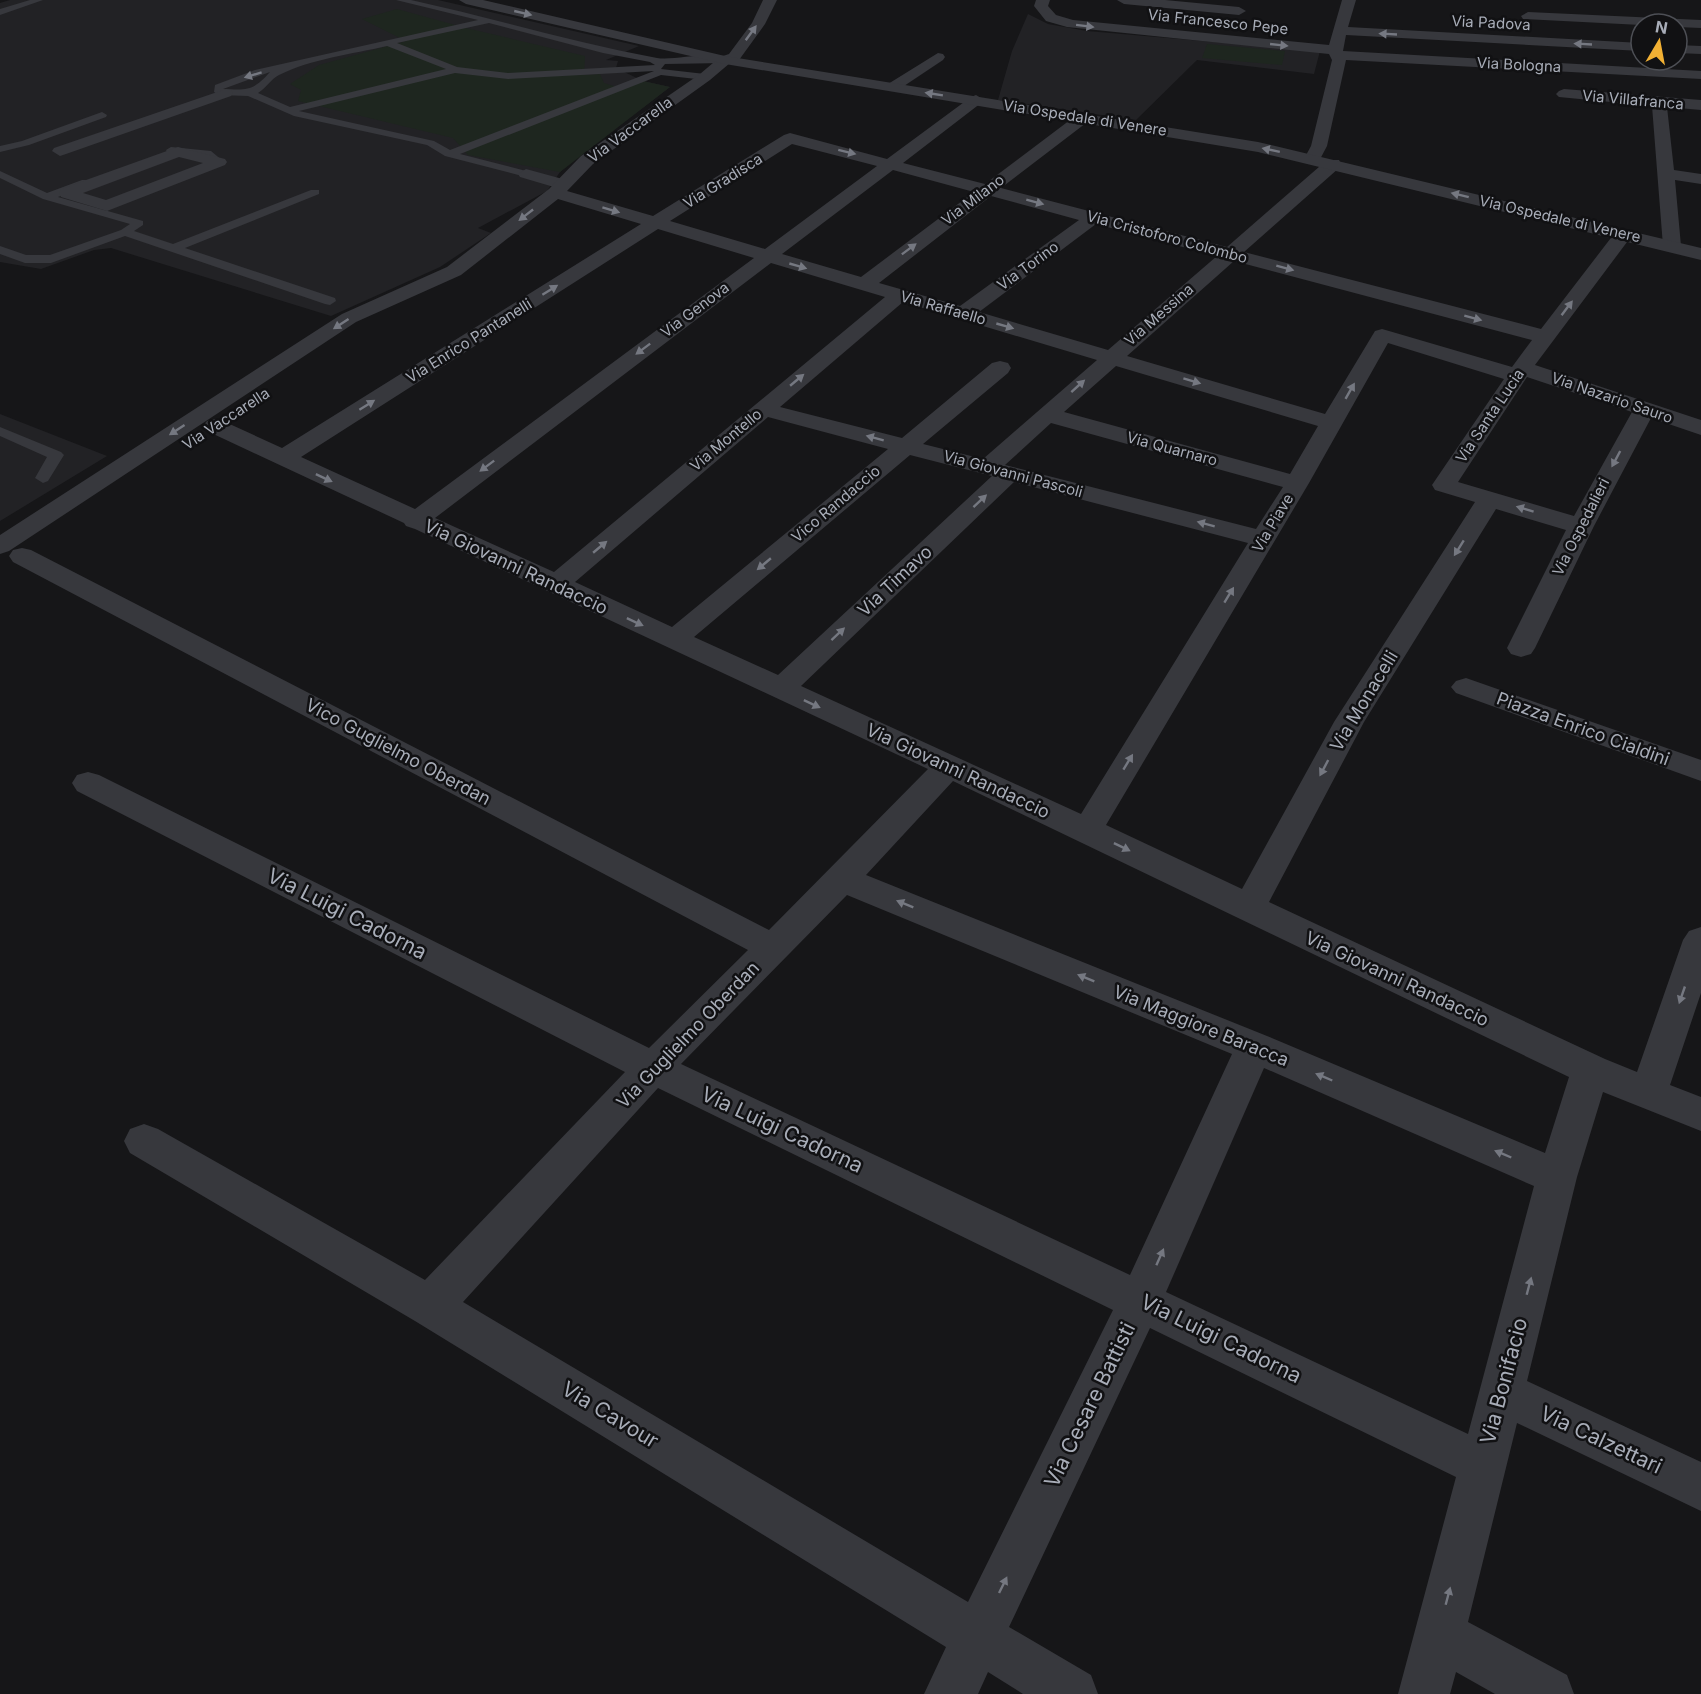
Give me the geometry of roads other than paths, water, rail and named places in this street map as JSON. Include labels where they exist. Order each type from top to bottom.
[{"type":"street","name":"Via Ospedale di Venere","points":[[466,0],[725,60],[1258,147],[1701,254]]},
{"type":"street","name":"Via Vaccarella","points":[[7,558],[454,271],[559,189],[587,160],[705,77],[725,60],[734,57],[758,24],[770,0]]},
{"type":"street","name":"Via Francesco Pepe","points":[[1043,0],[1041,6],[1043,14],[1070,24],[1336,52]]},
{"type":"street","points":[[1124,0],[1239,11]]},
{"type":"street","points":[[1312,159],[1319,146],[1339,60],[1336,52],[1340,32],[1349,0]]},
{"type":"street","points":[[1528,16],[1701,24]]},
{"type":"street","name":"Via Padova","points":[[1340,32],[1629,46]]},
{"type":"street","name":"Via Bologna","points":[[1336,52],[1701,75]]},
{"type":"street","points":[[893,87],[938,57]]},
{"type":"street","points":[[60,151],[225,93]]},
{"type":"street","name":"Via Villafranca","points":[[1564,94],[1701,105]]},
{"type":"street","name":"Via Genova","points":[[415,521],[976,100]]},
{"type":"street","points":[[1659,102],[1672,246]]},
{"type":"street","name":"Via Milano","points":[[863,285],[1084,117]]},
{"type":"street","points":[[1660,121],[1680,124]]},
{"type":"street","name":"Via Cristoforo Colombo","points":[[790,138],[1545,337]]},
{"type":"street","name":"Via Gradisca","points":[[656,224],[790,138]]},
{"type":"street","points":[[178,152],[219,162],[107,206],[67,193],[178,152]]},
{"type":"street","name":"Via Messina","points":[[998,470],[1047,415],[1333,164]]},
{"type":"street","points":[[526,174],[559,189]]},
{"type":"street","points":[[1666,174],[1701,179]]},
{"type":"street","name":"Via Raffaello","points":[[559,189],[656,224],[1332,423]]},
{"type":"street","name":"Via Torino","points":[[963,314],[1093,218]]},
{"type":"street","name":"Via Enrico Pantanelli","points":[[282,458],[656,224]]},
{"type":"street","name":"Via Santa Lucia","points":[[1581,526],[1444,485],[1545,337],[1624,234]]},
{"type":"street","name":"Via Vaccarella","points":[[7,558],[349,318],[454,271]]},
{"type":"street","name":"Via Montello","points":[[555,585],[898,296]]},
{"type":"street","name":"Via Piave","points":[[1087,830],[1297,483],[1382,335],[1520,372]]},
{"type":"street","name":"Vico Randaccio","points":[[673,640],[1000,368]]},
{"type":"street","name":"Via Nazario Sauro","points":[[1520,372],[1645,408],[1701,428]]},
{"type":"street","name":"Via Ospedalieri","points":[[1521,648],[1581,526],[1645,408]]},
{"type":"street","name":"Via Giovanni Pascoli","points":[[763,409],[1263,539]]},
{"type":"street","name":"Via Quarnaro","points":[[1047,415],[1297,483]]},
{"type":"street","name":"Via Giovanni Randaccio","points":[[215,426],[415,521],[1087,830],[1248,909],[1592,1070],[1701,1114]]},
{"type":"street","name":"Via Timavo","points":[[780,689],[998,470]]},
{"type":"street","name":"Via Monacelli","points":[[1248,909],[1349,722],[1490,499]]},
{"type":"street","name":"Vico Guglielmo Oberdan","points":[[7,558],[774,948]]},
{"type":"street","name":"Piazza Enrico Cialdini","points":[[1466,687],[1701,771]]},
{"type":"street","name":"Via Guglielmo Oberdan","points":[[430,1306],[653,1068],[842,879],[948,766]]},
{"type":"street","name":"Via Luigi Cadorna","points":[[88,783],[653,1068],[1482,1465]]},
{"type":"street","name":"Via Maggiore Baracca","points":[[842,879],[1254,1047],[1557,1177]]},
{"type":"street","points":[[1648,1094],[1701,940]]},
{"type":"street","name":"Via Cesare Battisti","points":[[950,1694],[1140,1301],[1254,1047]]},
{"type":"street","name":"Via Bonifacio","points":[[1424,1694],[1557,1177],[1592,1070]]},
{"type":"street","name":"Via Cavour","points":[[144,1141],[430,1306],[1072,1694]]},
{"type":"street","name":"Via Calzettari","points":[[1501,1392],[1701,1487]]},
{"type":"street","points":[[1438,1634],[1548,1694]]},
{"type":"lane","points":[[0,12],[39,0]]},
{"type":"lane","points":[[400,0],[489,20],[603,50],[608,54],[705,77]]},
{"type":"lane","points":[[489,20],[255,74],[218,87],[219,92],[250,93],[298,114],[430,143],[449,154],[526,174]]},
{"type":"lane","points":[[388,43],[455,70],[508,76]]},
{"type":"lane","points":[[449,154],[660,67],[693,59],[725,60]]},
{"type":"lane","points":[[250,93],[262,87],[274,74],[310,62]]},
{"type":"lane","points":[[426,77],[474,79],[660,67]]},
{"type":"lane","points":[[289,110],[455,70]]},
{"type":"lane","points":[[0,149],[25,143],[102,115]]},
{"type":"lane","points":[[47,196],[171,150],[207,153],[219,162]]},
{"type":"lane","points":[[101,212],[219,162]]},
{"type":"lane","points":[[0,174],[47,196],[139,223],[125,232],[51,260],[25,259],[0,250]]},
{"type":"lane","points":[[174,248],[315,192]]},
{"type":"lane","points":[[125,232],[330,301]]},
{"type":"lane","points":[[0,431],[56,455],[43,478]]}]
